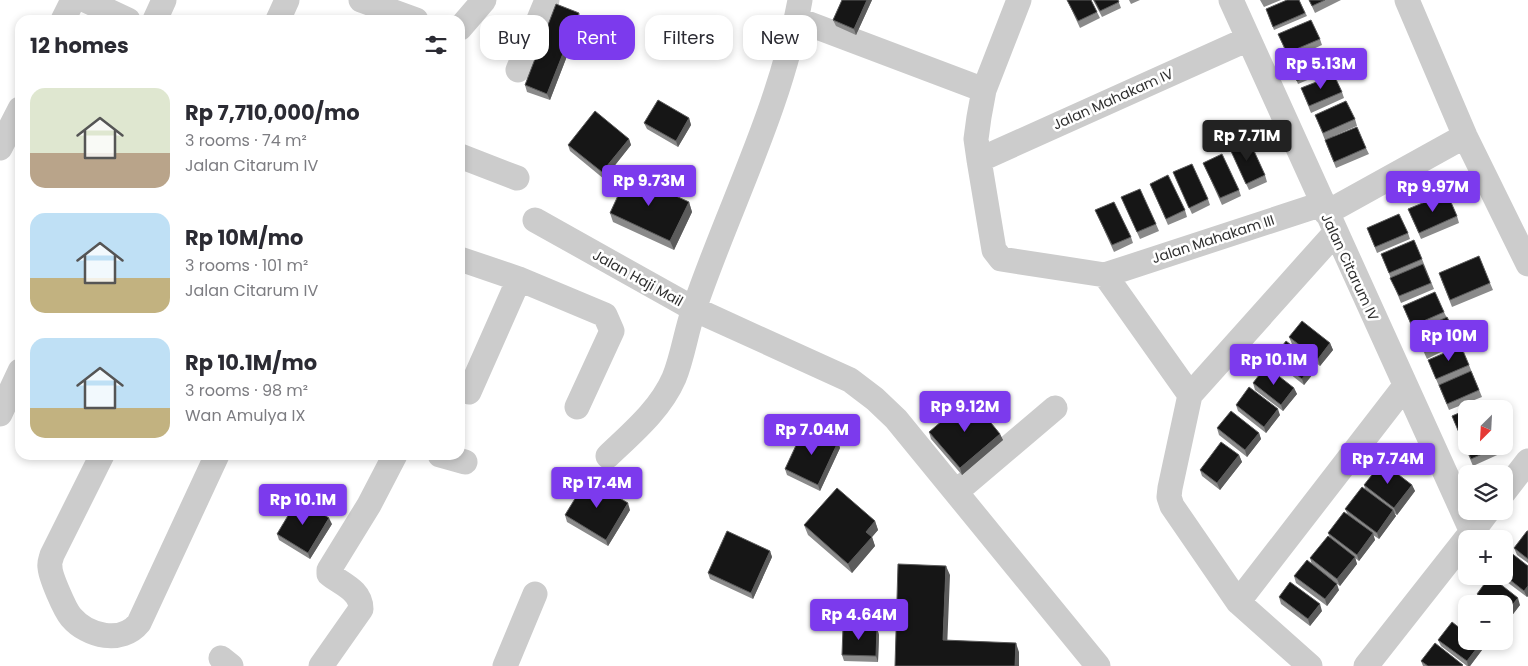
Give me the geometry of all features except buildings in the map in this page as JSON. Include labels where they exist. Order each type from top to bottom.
[{"type":"street","points":[[157,15],[164,0]]},
{"type":"street","points":[[280,15],[287,0]]},
{"type":"street","points":[[361,0],[402,15]]},
{"type":"street","points":[[465,22],[484,0]]},
{"type":"street","points":[[518,70],[547,0]]},
{"type":"street","points":[[1019,0],[984,90],[976,139],[994,250],[1001,259],[1105,275],[1190,395]]},
{"type":"street","name":"Jalan Citarum IV","points":[[1231,0],[1405,386],[1465,530]]},
{"type":"street","points":[[1407,0],[1460,138],[1528,264]]},
{"type":"street","points":[[78,15],[98,8]]},
{"type":"street","points":[[984,90],[951,79],[916,64],[798,9],[756,154],[694,309],[850,380],[875,399],[896,419],[1098,666]]},
{"type":"street","name":"Jalan Mahakam IV","points":[[979,160],[1248,39]]},
{"type":"street","points":[[0,148],[15,119]]},
{"type":"street","points":[[1310,666],[1238,602],[1172,506],[1169,497],[1190,395],[1328,217],[1460,138]]},
{"type":"street","points":[[465,158],[517,178]]},
{"type":"street","name":"Jalan Mahakam III","points":[[1105,275],[1328,217]]},
{"type":"street","name":"Jalan Haji Mail","points":[[534,220],[694,309],[673,379],[649,417],[608,456]]},
{"type":"street","points":[[465,261],[519,279],[605,315],[611,324],[612,331],[577,407]]},
{"type":"street","points":[[469,392],[519,279]]},
{"type":"street","points":[[0,414],[15,382]]},
{"type":"street","points":[[1238,602],[1405,386]]},
{"type":"street","points":[[956,492],[1055,408]]},
{"type":"street","points":[[100,460],[52,555],[49,566],[70,616],[78,624],[106,636],[121,636],[133,631],[139,623],[215,460]]},
{"type":"street","points":[[321,666],[361,609],[361,602],[357,594],[333,578],[329,574],[329,570],[370,504],[392,460]]},
{"type":"street","points":[[458,460],[465,462]]},
{"type":"street","points":[[1513,480],[1528,461]]},
{"type":"street","points":[[1473,530],[1481,520]]},
{"type":"street","points":[[1376,662],[1458,551]]},
{"type":"street","points":[[506,666],[536,594]]}]
